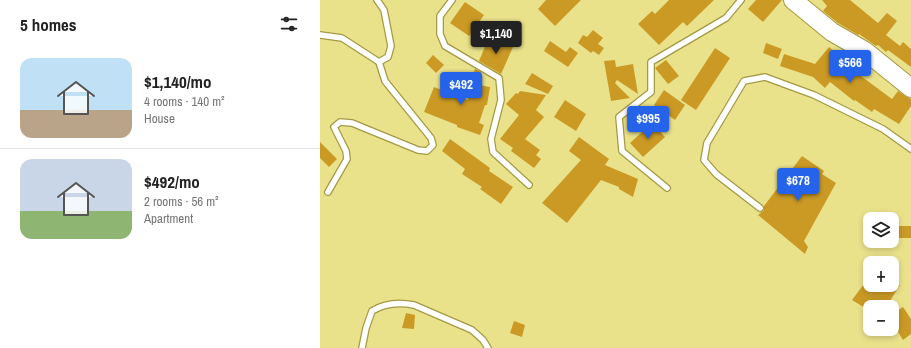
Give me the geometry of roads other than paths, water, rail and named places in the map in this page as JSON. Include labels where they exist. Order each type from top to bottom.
[{"type":"main road","points":[[792,0],[832,32],[865,51],[911,88]]},
{"type":"lane","points":[[377,0],[384,10],[391,46],[388,57],[380,62]]},
{"type":"lane","points":[[452,0],[440,16],[440,34],[445,46],[499,78],[501,100],[491,139],[493,152],[529,185]]},
{"type":"lane","points":[[667,188],[622,151],[619,116],[651,92],[651,62],[726,18],[741,0]]},
{"type":"lane","points":[[320,35],[342,38],[380,62],[385,81],[431,138],[433,145],[427,151],[418,150],[352,123],[340,122],[334,127],[346,151],[347,159],[328,192]]},
{"type":"lane","points":[[760,208],[716,174],[704,160],[707,143],[744,81],[765,77],[814,95],[883,129],[911,149]]},
{"type":"lane","points":[[362,348],[366,328],[372,311],[382,305],[404,303],[414,304],[472,330],[483,340],[488,348]]}]
